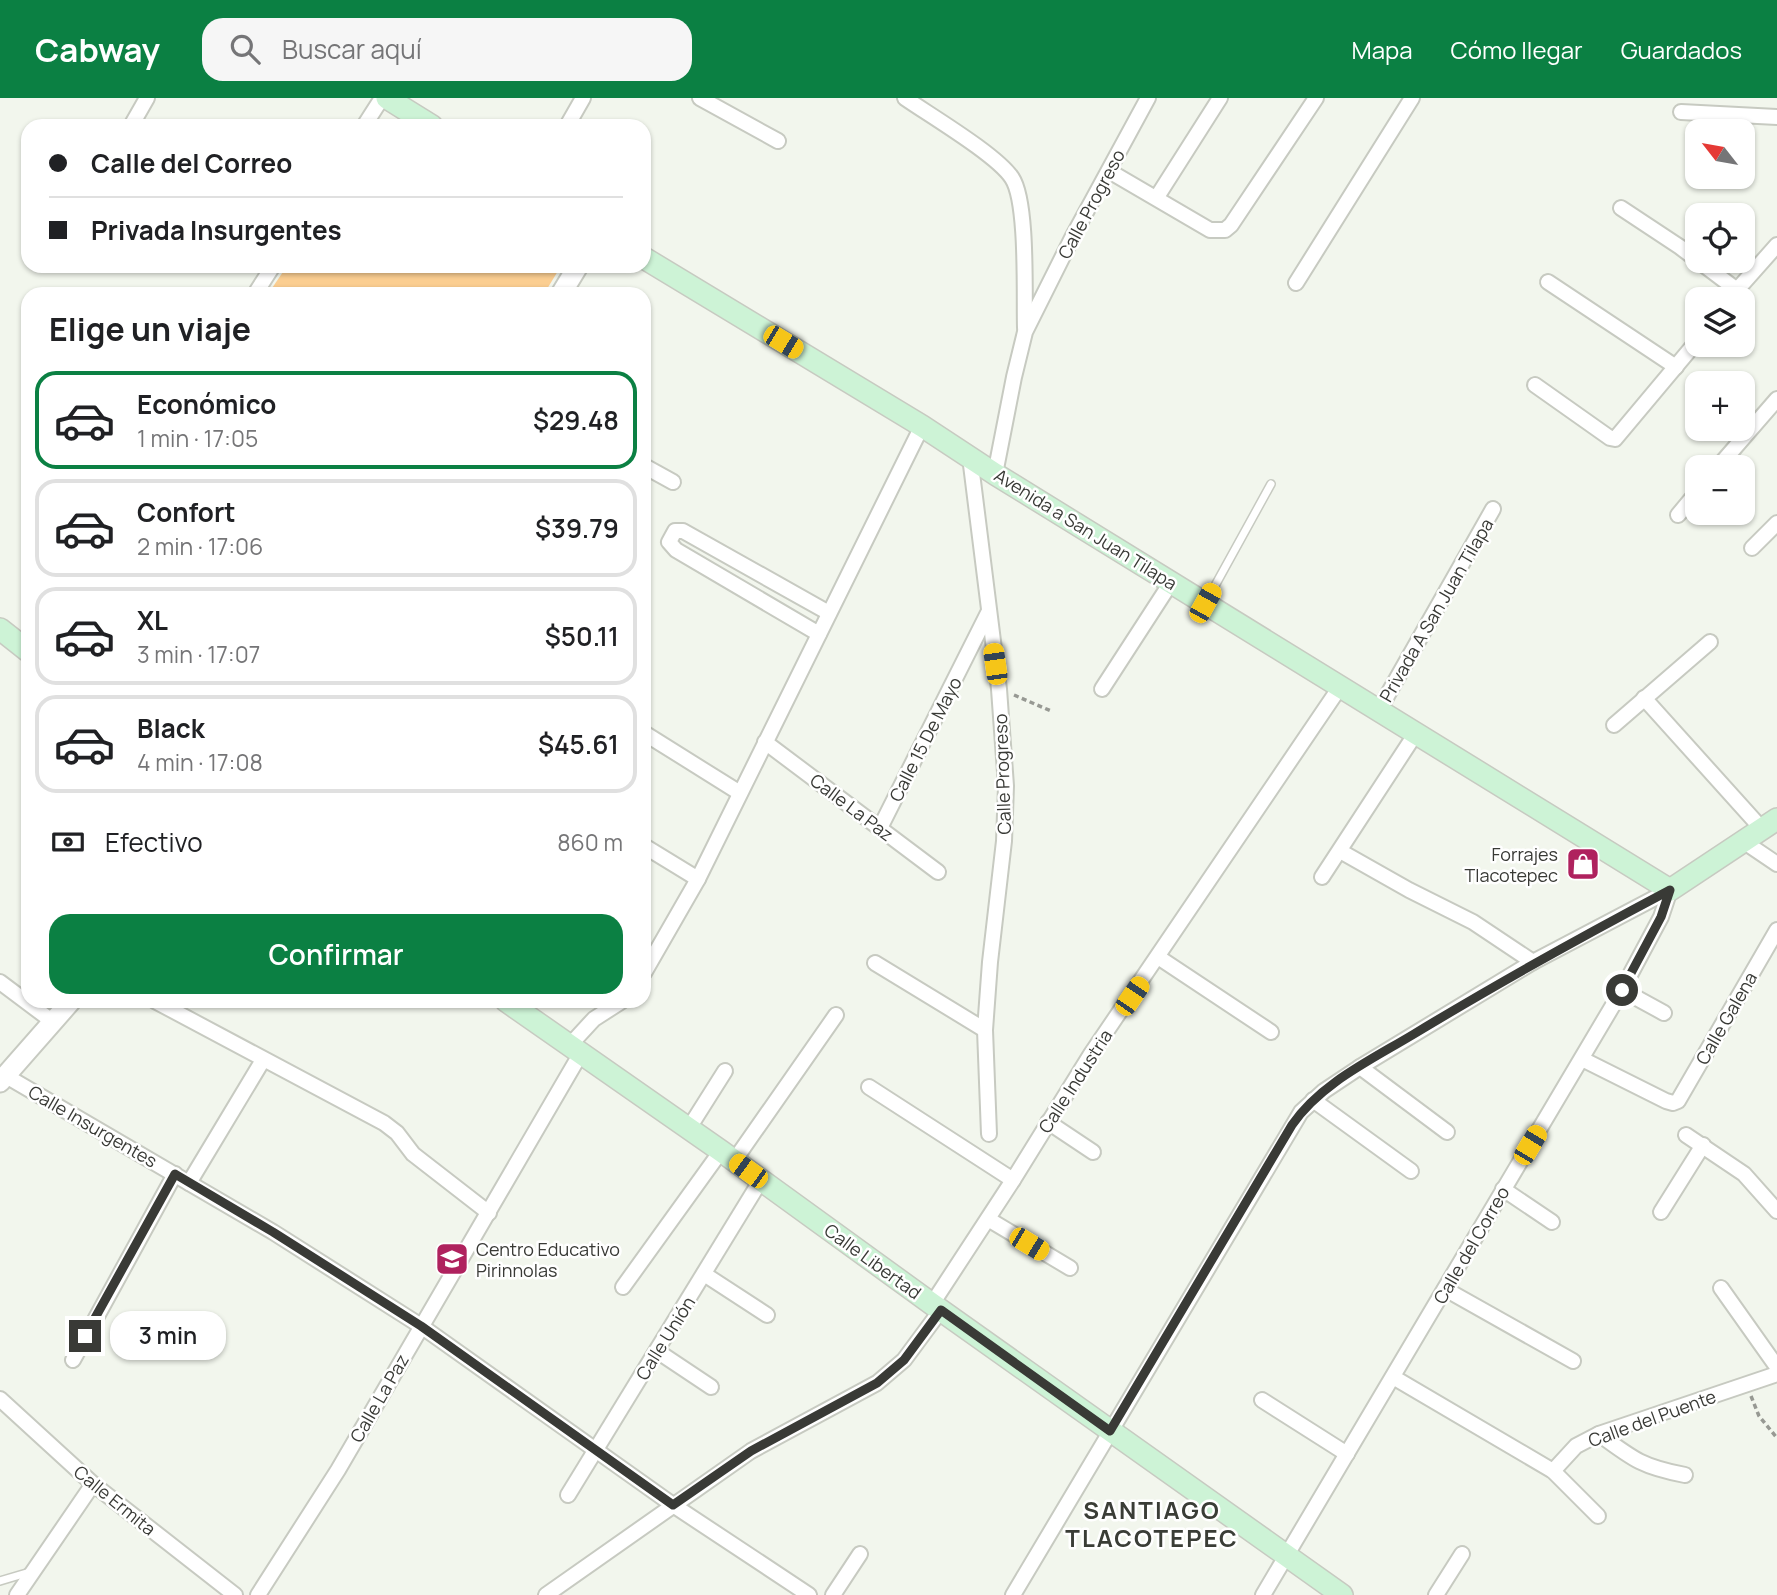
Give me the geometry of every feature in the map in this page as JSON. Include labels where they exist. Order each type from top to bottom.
[{"type":"main road","points":[[400,101],[423,119]]},
{"type":"main road","name":"Avenida a San Juan Tilapa","points":[[651,262],[922,426],[995,474],[1670,890]]},
{"type":"main road","points":[[0,629],[21,646]]},
{"type":"main road","points":[[1670,890],[1769,824]]},
{"type":"main road","name":"Calle Libertad","points":[[516,1008],[689,1128],[1342,1595]]},
{"type":"street","points":[[135,119],[147,98]]},
{"type":"street","points":[[368,119],[382,98]]},
{"type":"street","points":[[571,119],[583,98]]},
{"type":"street","points":[[700,98],[778,141]]},
{"type":"street","points":[[905,98],[997,162],[1014,181],[1022,219],[1025,332]]},
{"type":"street","name":"Calle Progreso","points":[[995,474],[1025,332],[1073,236],[1148,98]]},
{"type":"street","points":[[1157,197],[1220,98]]},
{"type":"street","points":[[1109,171],[1210,230],[1225,229],[1231,225],[1316,98]]},
{"type":"street","points":[[1296,283],[1412,98]]},
{"type":"street","points":[[1681,111],[1777,117]]},
{"type":"street","points":[[1621,208],[1680,247],[1724,287]]},
{"type":"street","points":[[1740,287],[1777,245]]},
{"type":"street","points":[[1548,282],[1676,367]]},
{"type":"street","points":[[1535,385],[1609,438],[1615,439],[1685,356]]},
{"type":"street","points":[[1728,455],[1777,399]]},
{"type":"street","points":[[651,961],[698,879],[922,426]]},
{"type":"street","name":"Calle Progreso","points":[[970,457],[999,689],[1007,814],[985,1030],[989,1134]]},
{"type":"street","points":[[651,470],[673,482]]},
{"type":"street","points":[[1678,515],[1685,507]]},
{"type":"street","name":"Privada A San Juan Tilapa","points":[[1378,710],[1493,509]]},
{"type":"street","points":[[1752,548],[1777,523]]},
{"type":"street","points":[[819,634],[676,550],[669,542],[671,536],[675,531],[683,531],[829,613]]},
{"type":"street","points":[[1102,690],[1172,581]]},
{"type":"street","points":[[790,616],[800,598]]},
{"type":"street","name":"Calle 15 De Mayo","points":[[880,828],[988,614]]},
{"type":"street","points":[[1614,725],[1710,642]]},
{"type":"street","name":"Calle Industria","points":[[545,1595],[751,1451],[877,1383],[904,1360],[1091,1054],[1340,687]]},
{"type":"street","points":[[1644,698],[1769,824]]},
{"type":"street","points":[[1322,877],[1416,733]]},
{"type":"street","points":[[651,737],[740,793]]},
{"type":"street","name":"Calle La Paz","points":[[765,742],[938,872]]},
{"type":"street","points":[[1743,841],[1777,864]]},
{"type":"street","points":[[651,850],[698,879]]},
{"type":"street","points":[[1340,851],[1473,922],[1534,962]]},
{"type":"street","points":[[1013,1595],[1292,1125],[1313,1100],[1360,1067],[1534,962],[1670,890]]},
{"type":"street","name":"Calle del Correo","points":[[1265,1594],[1622,990],[1661,917],[1670,890]]},
{"type":"street","name":"Calle Galena","points":[[1582,1059],[1673,1103],[1679,1099],[1777,930]]},
{"type":"street","points":[[1158,957],[1271,1032]]},
{"type":"street","points":[[875,964],[985,1030]]},
{"type":"street","points":[[0,982],[21,998]]},
{"type":"street","points":[[1622,990],[1664,1013]]},
{"type":"street","points":[[35,1008],[52,1021]]},
{"type":"street","points":[[3,1079],[64,1008]]},
{"type":"street","points":[[168,1008],[384,1123],[397,1133],[413,1154],[489,1213]]},
{"type":"street","points":[[576,1049],[594,1019],[611,1008]]},
{"type":"street","points":[[624,1287],[836,1015]]},
{"type":"street","name":"Calle La Paz","points":[[258,1595],[338,1469],[489,1213],[576,1049]]},
{"type":"street","points":[[189,1182],[262,1060]]},
{"type":"street","points":[[1360,1067],[1447,1132]]},
{"type":"street","points":[[689,1128],[725,1072]]},
{"type":"street","name":"Calle Insurgentes","points":[[3,1079],[189,1182],[421,1326],[791,1590],[809,1595]]},
{"type":"street","points":[[869,1087],[1013,1180]]},
{"type":"street","points":[[1313,1100],[1411,1171]]},
{"type":"street","points":[[1048,1122],[1093,1152]]},
{"type":"street","points":[[1686,1135],[1744,1174],[1777,1211]]},
{"type":"street","points":[[1661,1212],[1703,1145]]},
{"type":"street","points":[[73,1360],[175,1174]]},
{"type":"street","name":"Calle Unión","points":[[568,1495],[761,1180]]},
{"type":"street","points":[[1503,1189],[1552,1222]]},
{"type":"street","points":[[988,1219],[1070,1268]]},
{"type":"street","points":[[704,1274],[767,1315]]},
{"type":"street","points":[[1721,1288],[1777,1367]]},
{"type":"street","points":[[1445,1289],[1573,1361]]},
{"type":"street","points":[[657,1351],[711,1387]]},
{"type":"street","name":"Calle del Puente","points":[[1553,1471],[1576,1446],[1600,1434],[1777,1374]]},
{"type":"street","points":[[1393,1377],[1553,1471],[1598,1516]]},
{"type":"street","points":[[1262,1400],[1348,1454]]},
{"type":"street","name":"Calle Ermita","points":[[3,1407],[93,1484],[235,1595]]},
{"type":"street","points":[[1600,1434],[1638,1463],[1685,1475]]},
{"type":"street","points":[[17,1595],[93,1484]]},
{"type":"street","points":[[833,1595],[860,1554]]},
{"type":"street","points":[[1436,1595],[1462,1554]]},
{"type":"lane","points":[[1205,603],[1271,484]]},
{"type":"lane","points":[[0,1581],[33,1571]]},
{"type":"path","points":[[999,689],[1051,711]]},
{"type":"path","points":[[1747,1384],[1759,1416],[1777,1438]]},
{"type":"shaded area","points":[[282,273],[557,273],[548,287],[273,287]]},
{"type":"place","name":"Forrajes Tlacotepec","points":[[1583,864]]},
{"type":"place","name":"Centro Educativo Pirinnolas","points":[[452,1259]]},
{"type":"district","name":"SANTIAGO TLACOTEPEC","points":[[1152,1523]]},
{"type":"route","points":[[85,1336],[175,1174],[273,1232],[421,1326],[673,1505],[751,1451],[877,1383],[904,1360],[941,1310],[1110,1431],[1292,1125],[1313,1100],[1360,1067],[1534,962],[1670,890],[1667,905],[1622,990]]}]
